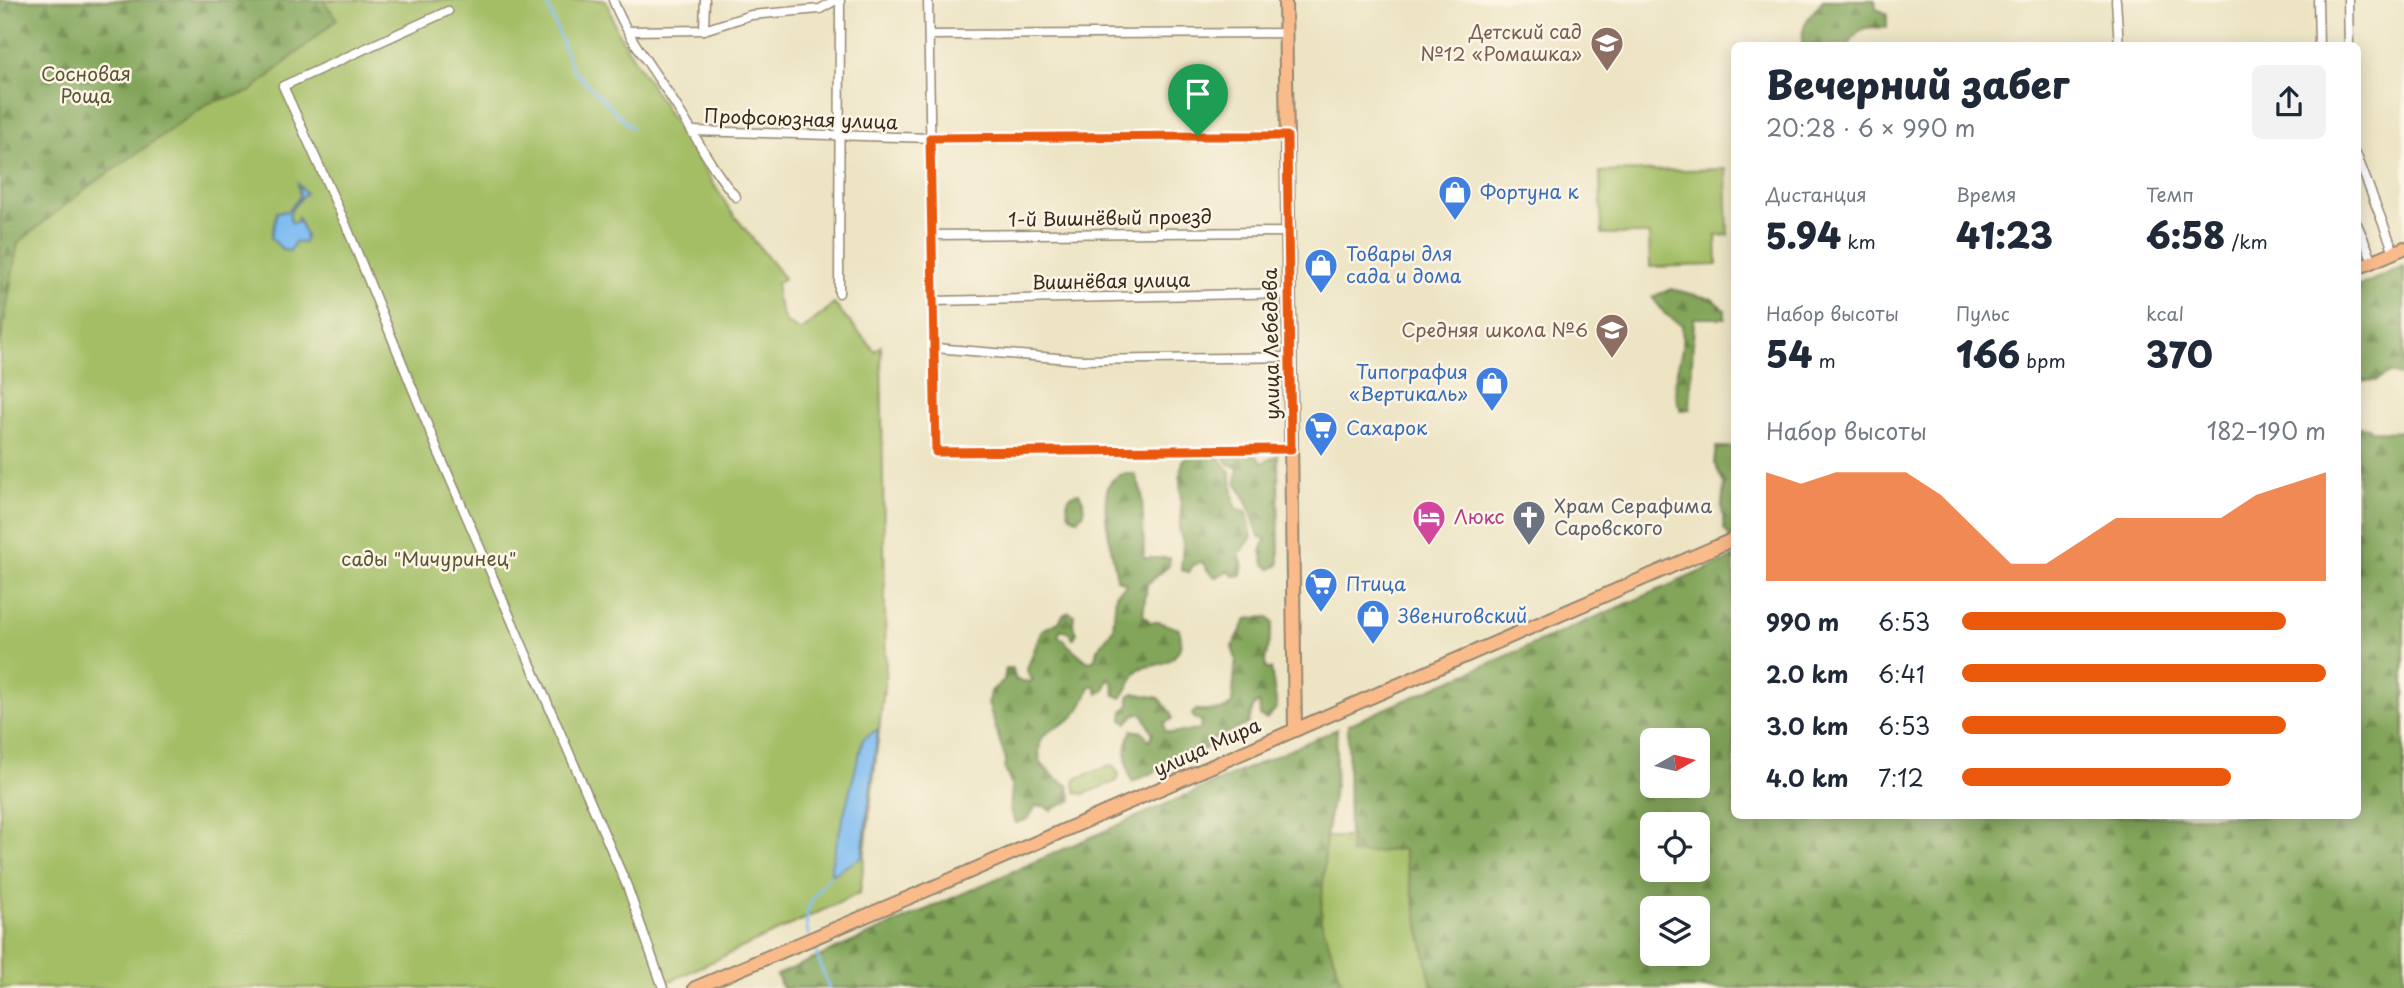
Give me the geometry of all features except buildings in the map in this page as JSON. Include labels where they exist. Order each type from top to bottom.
[{"type":"main road","name":"улица Лебедева","points":[[1285,0],[1295,730]]},
{"type":"main road","points":[[2361,266],[2399,250]]},
{"type":"main road","name":"улица Мира","points":[[695,988],[1731,540]]},
{"type":"street","points":[[613,0],[629,31],[693,131],[708,162],[736,197]]},
{"type":"street","points":[[704,30],[705,0]]},
{"type":"street","points":[[629,31],[704,30],[751,15],[820,9],[838,0],[839,293]]},
{"type":"street","points":[[928,0],[936,452],[1291,449]]},
{"type":"street","points":[[2116,0],[2119,42]]},
{"type":"street","points":[[2318,0],[2319,42]]},
{"type":"street","points":[[2348,0],[2348,42]]},
{"type":"street","points":[[448,11],[283,86],[346,225],[439,451],[627,886],[663,988]]},
{"type":"street","points":[[929,35],[1286,33]]},
{"type":"street","name":"Профсоюзная улица","points":[[693,131],[930,138],[1287,136]]},
{"type":"street","points":[[2361,165],[2399,250]]},
{"type":"street","name":"1-й Вишнёвый проезд","points":[[931,235],[1288,232]]},
{"type":"street","points":[[2361,233],[2373,261]]},
{"type":"street","name":"Вишнёвая улица","points":[[933,300],[1289,293]]},
{"type":"street","points":[[935,348],[1082,360],[1290,357]]},
{"type":"green space","name":"Сосновая Роща","points":[[0,0],[323,0],[338,19],[250,92],[209,103],[84,190],[19,243],[0,346]]},
{"type":"green space","name":"сады \"Мичуринец\"","points":[[323,0],[606,0],[618,33],[730,210],[784,278],[777,284],[777,298],[785,322],[801,331],[834,304],[875,351],[881,346],[886,671],[860,893],[655,988],[0,988],[0,346],[18,243],[84,190],[209,103],[250,92],[337,19]]},
{"type":"green space","points":[[1823,0],[1875,0],[1876,8],[1887,14],[1887,28],[1865,28],[1851,42],[1802,42],[1803,31],[1813,11]]},
{"type":"green space","points":[[1726,169],[1728,235],[1716,236],[1717,265],[1650,267],[1649,234],[1602,234],[1600,172]]},
{"type":"green space","points":[[2404,266],[2404,376],[2389,373],[2377,381],[2361,380],[2361,285]]},
{"type":"green space","points":[[1671,289],[1712,299],[1725,310],[1725,318],[1694,318],[1690,409],[1681,410],[1675,389],[1682,347],[1682,325],[1665,314],[1652,297]]},
{"type":"green space","points":[[2361,426],[2369,427],[2370,431],[2404,432],[2404,988],[1432,988],[1403,849],[1349,855],[1348,725],[1731,558],[1731,819],[2361,819]]},
{"type":"green space","points":[[1716,447],[1731,447],[1730,537],[1724,529],[1724,484],[1714,463]]},
{"type":"green space","points":[[1245,452],[1256,455],[1262,463],[1278,455],[1279,565],[1271,569],[1264,564],[1261,551],[1266,539],[1259,537],[1248,503],[1236,482],[1238,468],[1228,463],[1222,453]]},
{"type":"green space","points":[[1189,455],[1219,457],[1230,472],[1235,508],[1247,512],[1252,537],[1239,555],[1243,565],[1241,575],[1233,576],[1229,570],[1216,577],[1202,562],[1193,565],[1189,572],[1181,570],[1183,543],[1179,530],[1183,460]]},
{"type":"green space","points":[[1123,474],[1135,474],[1142,493],[1144,558],[1170,558],[1169,566],[1147,584],[1143,615],[1150,622],[1159,622],[1179,629],[1180,648],[1169,660],[1139,669],[1121,698],[1115,695],[1113,683],[1108,678],[1105,689],[1098,694],[1095,686],[1090,686],[1078,712],[1044,736],[1039,751],[1040,763],[1058,780],[1068,785],[1072,800],[1050,810],[1044,806],[1036,806],[1028,819],[1016,823],[1010,810],[1012,787],[1004,767],[1006,761],[988,703],[990,692],[1004,680],[1006,668],[1012,668],[1016,680],[1030,682],[1033,679],[1027,669],[1042,630],[1059,622],[1063,615],[1069,612],[1074,615],[1073,625],[1077,633],[1073,639],[1061,629],[1058,637],[1064,639],[1088,662],[1095,659],[1097,650],[1113,629],[1116,594],[1127,584],[1117,579],[1106,517],[1110,483]]},
{"type":"green space","points":[[1079,493],[1084,513],[1077,519],[1070,516],[1067,504],[1071,495]]},
{"type":"green space","points":[[1268,617],[1273,623],[1265,661],[1266,669],[1271,669],[1277,708],[1266,719],[1260,716],[1259,703],[1254,705],[1248,724],[1214,738],[1212,746],[1132,782],[1126,756],[1132,730],[1143,732],[1149,741],[1153,734],[1143,714],[1135,714],[1127,723],[1122,720],[1123,711],[1129,705],[1129,696],[1134,693],[1159,698],[1172,719],[1164,723],[1165,731],[1171,733],[1200,729],[1202,721],[1194,718],[1192,714],[1196,710],[1220,710],[1232,703],[1236,659],[1232,647],[1247,619]]},
{"type":"green space","points":[[1337,729],[1335,784],[1326,837],[1321,920],[1344,988],[782,988],[777,975]]},
{"type":"green space","points":[[1112,765],[1119,774],[1117,781],[1084,794],[1077,793],[1075,779]]},
{"type":"green space","points":[[1326,837],[1350,837],[1350,855],[1403,849],[1432,988],[1344,988],[1321,920]]},
{"type":"water","points":[[298,184],[306,193],[289,215],[292,223],[298,222],[297,216],[306,236],[304,242],[294,243],[290,251],[283,250],[271,238],[277,212],[288,211],[300,196]]},
{"type":"water","points":[[878,729],[862,857],[831,875],[831,865],[863,739]]},
{"type":"waterway","points":[[546,0],[572,69],[632,128]]},
{"type":"waterway","points":[[809,936],[806,918],[808,910],[831,875]]},
{"type":"waterway","points":[[812,942],[829,988]]},
{"type":"place","name":"Детский сад №12 «Ромашка»","points":[[1607,73]]},
{"type":"place","name":"Фортуна к","points":[[1455,222]]},
{"type":"place","name":"Товары для сада и дома","points":[[1321,295]]},
{"type":"place","name":"Средняя школа №6","points":[[1612,360]]},
{"type":"place","name":"Типография «Вертикаль»","points":[[1492,413]]},
{"type":"place","name":"Сахарок","points":[[1321,458]]},
{"type":"place","name":"Люкс","points":[[1429,547]]},
{"type":"place","name":"Храм Серафима Саровского","points":[[1529,547]]},
{"type":"place","name":"Птица","points":[[1321,614]]},
{"type":"place","name":"Звениговский","points":[[1373,646]]},
{"type":"route","points":[[1198,136],[1287,136],[1291,449],[936,452],[930,138],[1198,136]]}]
